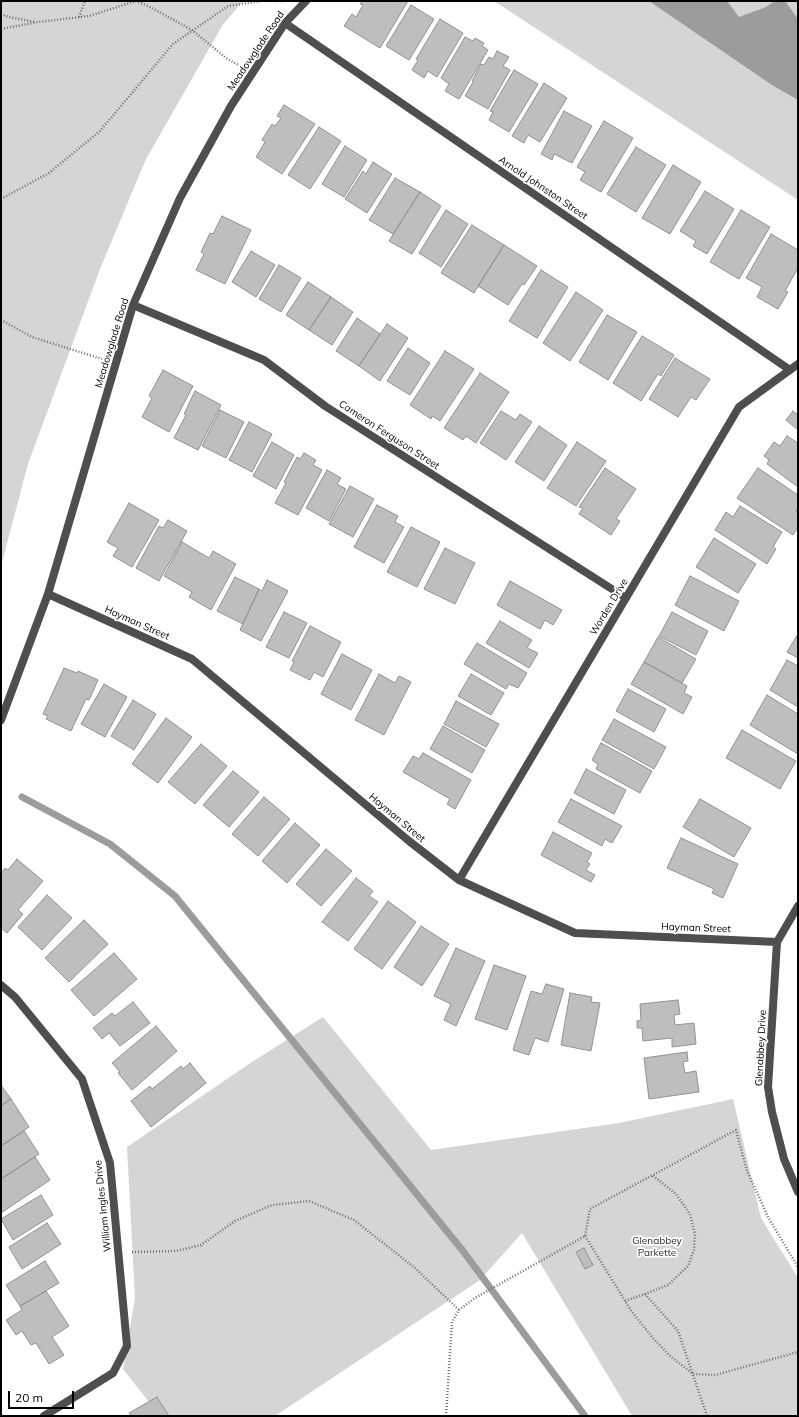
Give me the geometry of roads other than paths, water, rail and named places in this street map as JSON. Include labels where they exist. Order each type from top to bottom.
[{"type":"street","name":"Meadowglade Road","points":[[1,720],[48,594],[133,305],[180,198],[231,106],[285,24],[306,1]]},
{"type":"street","name":"Arnold Johnston Street","points":[[285,24],[790,370]]},
{"type":"street","name":"Cameron Ferguson Street","points":[[133,305],[264,360],[325,406],[626,598]]},
{"type":"street","name":"Worden Drive","points":[[459,880],[739,406],[798,364]]},
{"type":"street","name":"Hayman Street","points":[[48,594],[192,659],[409,841],[459,880],[576,933],[777,942]]},
{"type":"street","name":"Glenabbey Drive","points":[[798,906],[777,942],[768,1088],[772,1112],[784,1159],[798,1192]]},
{"type":"street","name":"William Ingles Drive","points":[[1,985],[15,996],[82,1079],[110,1163],[127,1346],[113,1373],[44,1416]]},
{"type":"waterway","points":[[22,797],[110,844],[175,896],[463,1251],[585,1416]]},
{"type":"park label","name":"Glenabbey Parkette","points":[[657,1246]]}]
